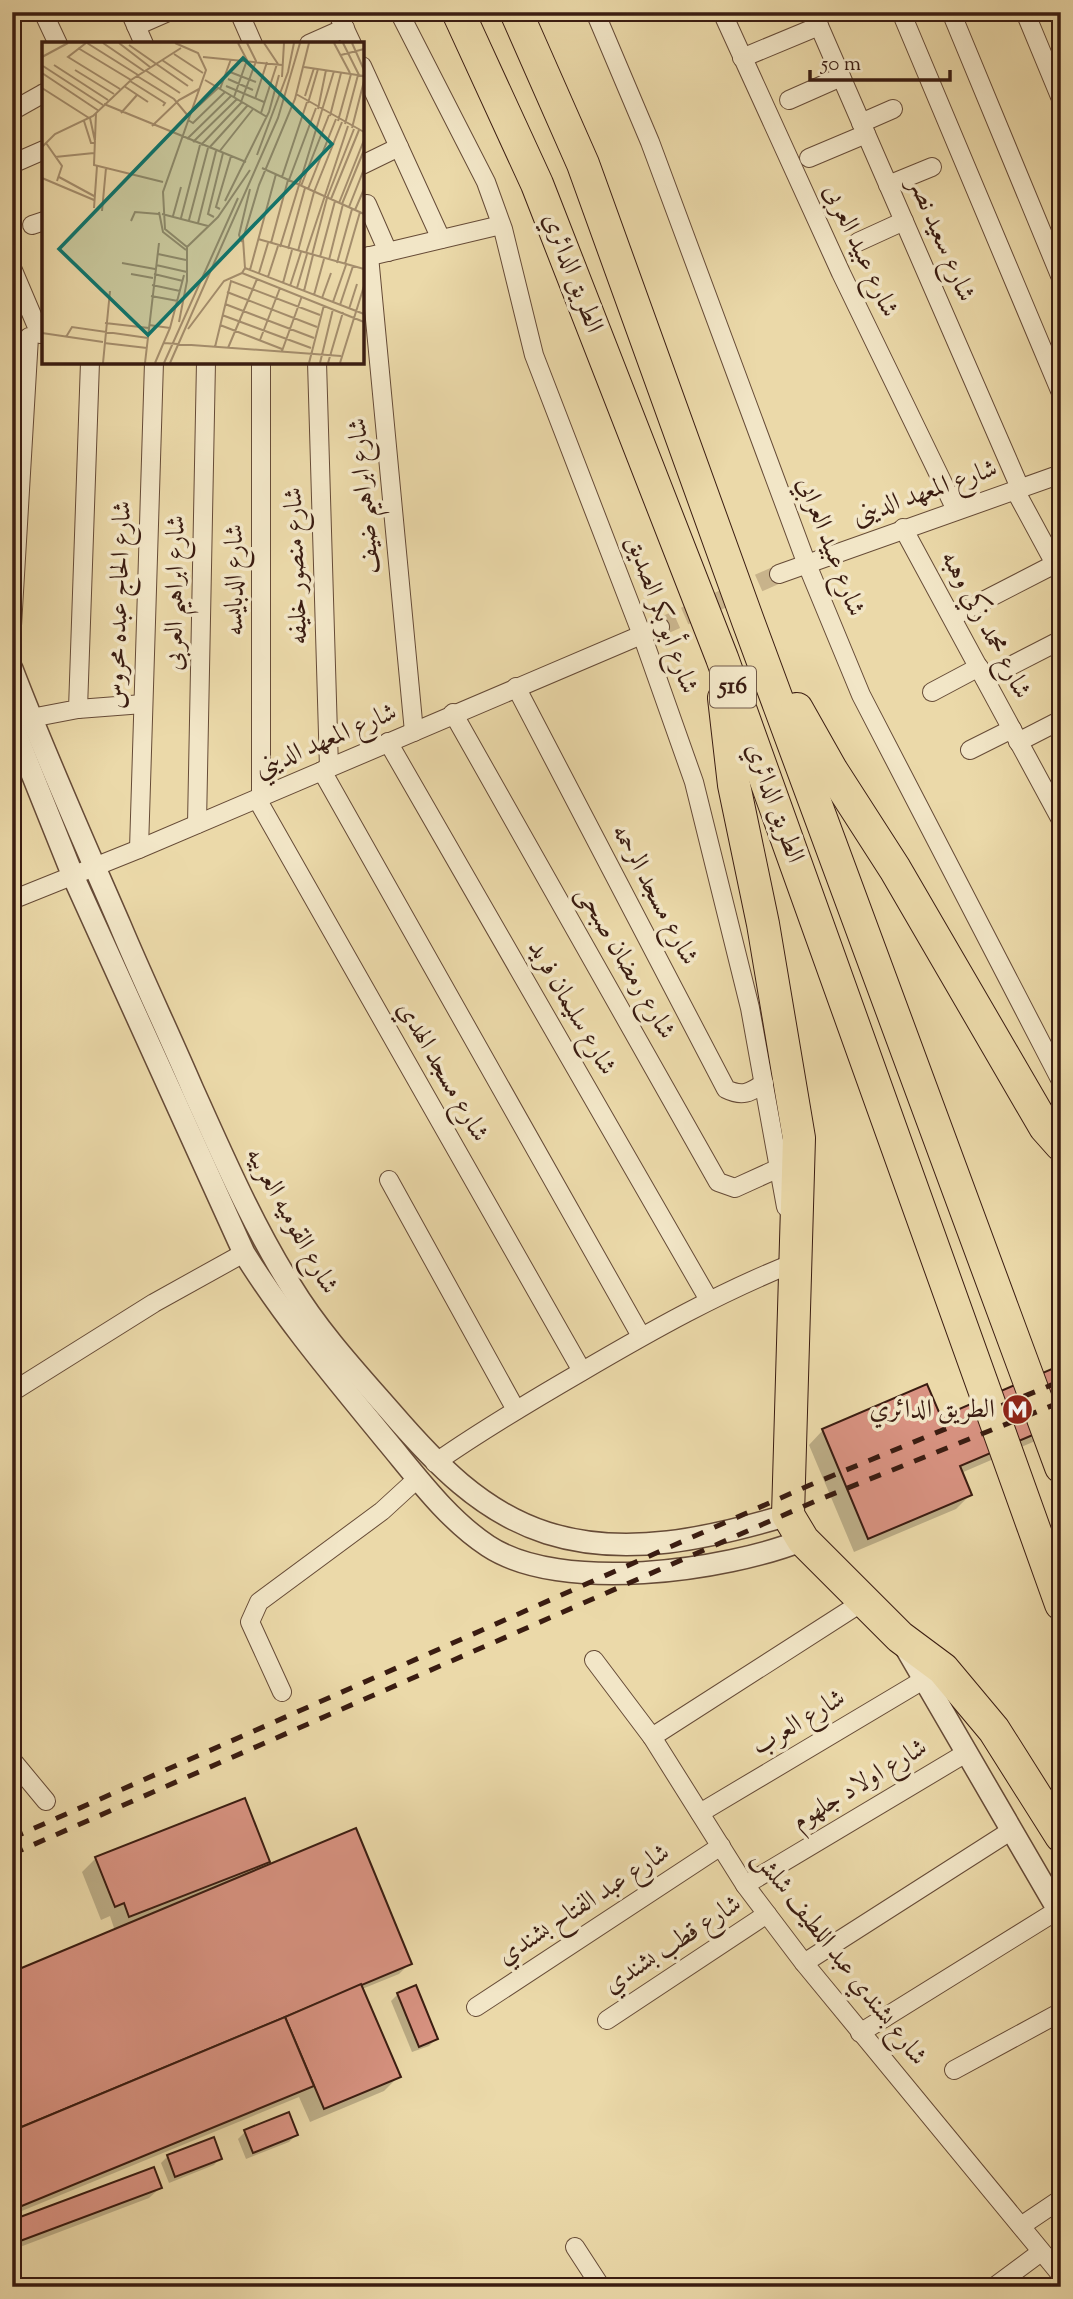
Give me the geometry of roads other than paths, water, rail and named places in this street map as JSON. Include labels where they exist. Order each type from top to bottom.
[{"type":"highway","name":"الطريق الدائري","points":[[458,12],[537,184],[722,658],[976,1374],[1061,1604]]},
{"type":"highway","name":"الطريق الدائري","points":[[516,12],[583,164],[748,621],[1061,1467]]},
{"type":"highway","points":[[748,621],[832,771],[895,869],[1045,1128],[1061,1145]]},
{"type":"highway","points":[[722,658],[734,785],[763,924],[799,1138],[795,1527],[934,1674],[994,1730],[1061,1836]]},
{"type":"street","points":[[43,12],[57,42]]},
{"type":"street","points":[[143,42],[133,19],[168,12]]},
{"type":"street","points":[[239,12],[252,42]]},
{"type":"street","name":"شارع أبو بكر الصديق","points":[[399,12],[486,182],[501,225],[534,355],[642,635],[694,782],[750,1008],[796,1262]]},
{"type":"street","name":"شارع عبيد العرابي","points":[[596,12],[650,142],[806,562],[861,695],[1061,1081]]},
{"type":"street","name":"شارع عبيد العربى","points":[[722,12],[841,273],[956,510]]},
{"type":"street","points":[[901,12],[1061,393]]},
{"type":"street","points":[[951,12],[1061,278]]},
{"type":"street","points":[[1025,12],[1061,99]]},
{"type":"street","points":[[742,58],[816,19]]},
{"type":"street","name":"شارع سعيد نصر","points":[[816,19],[1017,489],[1058,569]]},
{"type":"street","points":[[314,42],[345,28]]},
{"type":"street","points":[[789,100],[842,78]]},
{"type":"street","points":[[366,86],[399,147],[441,239]]},
{"type":"street","points":[[12,111],[42,94]]},
{"type":"street","points":[[808,158],[893,109]]},
{"type":"street","points":[[364,164],[399,147]]},
{"type":"street","points":[[12,164],[42,150]]},
{"type":"street","points":[[888,185],[932,167]]},
{"type":"street","points":[[367,204],[388,252]]},
{"type":"street","points":[[858,242],[904,221]]},
{"type":"street","points":[[366,257],[501,225]]},
{"type":"street","name":"شارع ابراهيم ضيف","points":[[366,257],[414,732]]},
{"type":"street","points":[[12,268],[31,336],[12,626]]},
{"type":"street","points":[[78,709],[90,364]]},
{"type":"street","name":"شارع الحاج عبده محروس","points":[[139,849],[154,364]]},
{"type":"street","name":"شارع ابراهيم العربى","points":[[197,824],[206,364]]},
{"type":"street","name":"شارع الدبايسه","points":[[259,798],[261,364]]},
{"type":"street","name":"شارع منصور خليفه","points":[[317,364],[325,769]]},
{"type":"street","name":"شارع المعهد الدينى","points":[[806,562],[1061,474]]},
{"type":"street","name":"شارع محمد زكي وهبه","points":[[903,528],[1015,736],[1056,798],[1061,820]]},
{"type":"street","points":[[779,574],[806,562]]},
{"type":"street","points":[[952,617],[1058,569]]},
{"type":"street","name":"شارع المعهد الديني","points":[[12,900],[95,868],[660,626]]},
{"type":"street","points":[[932,692],[1061,640]]},
{"type":"street","name":"شارع القوميه العربيه","points":[[12,669],[22,721],[73,876],[244,1253],[278,1304],[418,1478],[452,1516],[488,1546],[519,1561],[571,1572],[656,1572],[772,1552],[795,1527]]},
{"type":"street","name":"شارع مسجد الرحمه","points":[[516,687],[726,1089],[738,1095],[751,1093],[765,1083]]},
{"type":"street","points":[[22,721],[78,709],[144,704]]},
{"type":"street","name":"شارع رمضان صبحى","points":[[453,713],[718,1182],[735,1188],[779,1168]]},
{"type":"street","points":[[970,750],[1061,720]]},
{"type":"street","name":"شارع القوميه العربيه","points":[[22,721],[95,868],[227,1165],[275,1260],[312,1318],[435,1463],[478,1499],[510,1518],[545,1533],[581,1542],[619,1546],[656,1545],[795,1527]]},
{"type":"street","name":"شارع سليمان فريد","points":[[388,742],[709,1300]]},
{"type":"street","points":[[325,769],[641,1336]]},
{"type":"street","name":"شارع مسجد الهدي","points":[[259,798],[582,1371]]},
{"type":"street","points":[[389,1180],[516,1410]]},
{"type":"street","points":[[12,1392],[154,1303],[244,1253]]},
{"type":"street","points":[[435,1463],[516,1410],[641,1336],[709,1300],[796,1262]]},
{"type":"street","points":[[282,1692],[250,1622],[259,1602],[382,1511],[418,1478]]},
{"type":"street","points":[[652,1737],[864,1601]]},
{"type":"street","name":"شارع بشندي عبد اللطيف شلش","points":[[594,1660],[652,1737],[745,1885],[804,1964],[1061,2275]]},
{"type":"street","points":[[860,2033],[1059,1912],[967,1753],[934,1674]]},
{"type":"street","name":"شارع العرب","points":[[701,1813],[934,1674]]},
{"type":"street","name":"شارع اولاد جلهوم","points":[[745,1885],[967,1753]]},
{"type":"street","points":[[12,1760],[46,1801]]},
{"type":"street","points":[[804,1964],[1012,1830]]},
{"type":"street","name":"شارع عبد الفتاح بشندي","points":[[476,2007],[721,1846]]},
{"type":"street","name":"شارع قطب بشندي","points":[[607,2020],[767,1914]]},
{"type":"street","points":[[954,2070],[1061,2012]]},
{"type":"street","points":[[1021,2227],[1061,2199]]},
{"type":"street","points":[[575,2247],[601,2287]]},
{"type":"street","points":[[994,2287],[1041,2252]]},
{"type":"tunnel","points":[[660,627],[779,574]]},
{"type":"railway","points":[[12,1838],[810,1485],[1061,1381]]},
{"type":"railway","points":[[12,1854],[818,1500],[1061,1402]]},
{"type":"place","name":"الطريق الدائري","points":[[1018,1410]]}]
